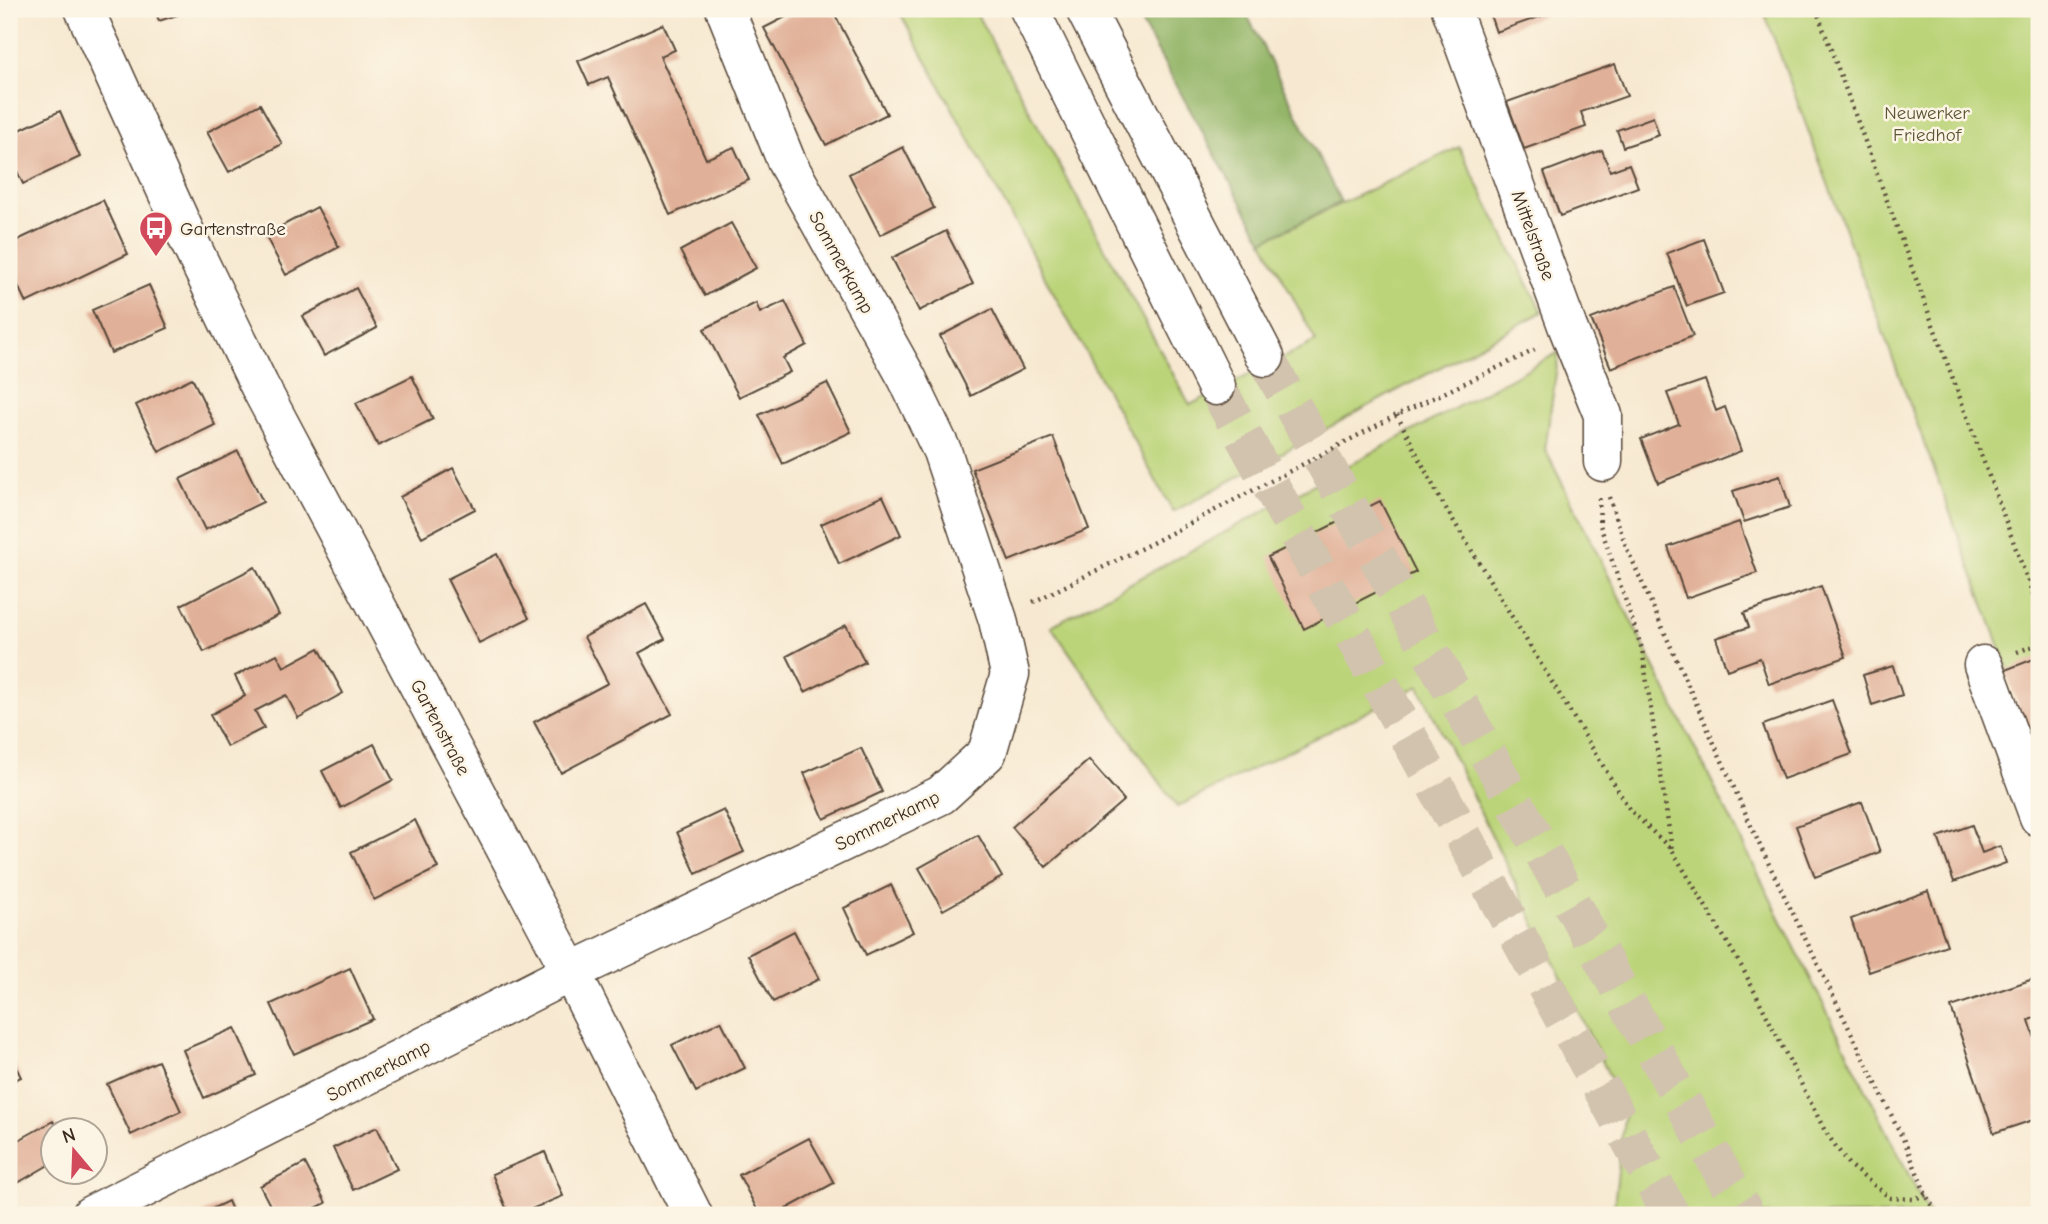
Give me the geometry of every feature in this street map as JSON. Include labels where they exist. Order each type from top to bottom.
[{"type":"main road","name":"Gartenstraße","points":[[84,9],[190,243],[259,385],[571,972],[693,1215]]},
{"type":"main road","name":"Sommerkamp","points":[[91,1215],[571,972],[941,795],[987,753],[1010,674],[998,620],[942,451],[907,379],[787,163],[725,9]]},
{"type":"main road","points":[[1029,9],[1216,386]]},
{"type":"main road","points":[[1085,9],[1265,357]]},
{"type":"main road","name":"Mittelstraße","points":[[1451,9],[1568,328],[1603,415],[1604,462]]},
{"type":"main road","points":[[1983,665],[2039,817]]},
{"type":"path","points":[[1816,9],[2039,611]]},
{"type":"path","points":[[998,620],[1397,415],[1531,353],[1568,328]]},
{"type":"path","points":[[1397,415],[1439,497],[1630,810],[1672,850],[1743,969],[1825,1130],[1849,1165],[1890,1198],[1913,1199],[1926,1195]]},
{"type":"path","points":[[1604,462],[1598,493],[1600,525],[1642,649],[1672,850]]},
{"type":"path","points":[[1604,462],[1606,488],[1627,549],[1761,848],[1906,1145],[1926,1195],[1938,1215]]},
{"type":"green space","points":[[898,9],[974,9],[1190,405],[1316,341],[1263,241],[1459,147],[1542,312],[1173,512]]},
{"type":"green space","points":[[1134,9],[1244,9],[1341,202],[1263,241]]},
{"type":"green space","name":"Neuwerker Friedhof","points":[[1763,9],[2039,9],[2039,752]]},
{"type":"green space","points":[[1559,352],[1545,449],[1929,1215],[1613,1215],[1625,1108],[1419,686],[1177,807],[1051,626]]},
{"type":"building","points":[[155,9],[195,9],[159,21]]},
{"type":"building","points":[[801,9],[832,9],[887,114],[826,145],[764,28]]},
{"type":"building","points":[[1488,9],[1562,9],[1496,32]]},
{"type":"building","points":[[663,24],[675,50],[660,56],[706,159],[734,147],[749,180],[670,215],[608,77],[589,85],[578,61]]},
{"type":"building","points":[[1615,64],[1627,96],[1581,112],[1586,127],[1524,149],[1507,102]]},
{"type":"building","points":[[260,104],[282,144],[229,172],[207,132]]},
{"type":"building","points":[[60,111],[80,157],[23,184],[9,154],[9,135]]},
{"type":"building","points":[[1653,117],[1659,135],[1623,147],[1617,130]]},
{"type":"building","points":[[903,147],[934,208],[880,235],[849,174]]},
{"type":"building","points":[[1602,150],[1610,171],[1629,164],[1638,187],[1560,216],[1544,172]]},
{"type":"building","points":[[103,200],[128,254],[26,303],[9,267],[9,244]]},
{"type":"building","points":[[317,207],[339,247],[286,275],[265,235]]},
{"type":"building","points":[[731,223],[756,268],[705,296],[680,251]]},
{"type":"building","points":[[946,231],[973,284],[919,311],[892,258]]},
{"type":"building","points":[[1704,239],[1724,293],[1687,306],[1667,253]]},
{"type":"building","points":[[149,285],[168,328],[111,353],[92,310]]},
{"type":"building","points":[[1674,287],[1693,336],[1611,368],[1591,319]]},
{"type":"building","points":[[356,288],[377,328],[324,356],[303,316]]},
{"type":"building","points":[[785,301],[807,345],[783,358],[790,372],[739,397],[704,329],[756,303],[760,313]]},
{"type":"building","points":[[992,309],[1023,369],[971,396],[940,336]]},
{"type":"building","points":[[412,376],[433,419],[378,446],[356,403]]},
{"type":"building","points":[[192,378],[215,425],[159,452],[136,405]]},
{"type":"building","points":[[1705,380],[1716,411],[1725,407],[1741,451],[1658,483],[1641,439],[1679,424],[1667,393]]},
{"type":"building","points":[[827,383],[851,432],[783,464],[759,415]]},
{"type":"building","points":[[1053,437],[1089,529],[1009,561],[972,469]]},
{"type":"building","points":[[238,451],[263,502],[205,530],[180,479]]},
{"type":"building","points":[[453,468],[475,509],[422,537],[400,497]]},
{"type":"building","points":[[1780,476],[1790,507],[1744,522],[1733,491]]},
{"type":"building","points":[[883,496],[901,535],[839,564],[821,524]]},
{"type":"building","points":[[1380,501],[1416,572],[1304,629],[1268,557]]},
{"type":"building","points":[[1739,522],[1757,573],[1686,598],[1668,547]]},
{"type":"building","points":[[497,554],[529,618],[479,643],[447,579]]},
{"type":"building","points":[[255,567],[279,615],[204,652],[181,605]]},
{"type":"building","points":[[1821,586],[1846,657],[1769,684],[1760,658],[1727,670],[1716,638],[1749,627],[1744,613]]},
{"type":"building","points":[[646,604],[665,639],[639,653],[672,714],[561,773],[534,722],[608,683],[584,637]]},
{"type":"building","points":[[846,625],[865,662],[805,692],[787,656]]},
{"type":"building","points":[[319,648],[343,693],[298,718],[286,695],[255,711],[264,728],[227,747],[210,715],[245,696],[235,676],[277,654],[284,667]]},
{"type":"building","points":[[2039,657],[2039,760],[2005,670]]},
{"type":"building","points":[[1893,666],[1902,695],[1872,705],[1863,675]]},
{"type":"building","points":[[1832,700],[1852,754],[1783,779],[1763,725]]},
{"type":"building","points":[[374,744],[393,780],[341,808],[322,771]]},
{"type":"building","points":[[861,748],[882,792],[824,819],[804,773]]},
{"type":"building","points":[[1089,760],[1124,800],[1046,867],[1012,827]]},
{"type":"building","points":[[1862,802],[1880,852],[1815,877],[1796,826]]},
{"type":"building","points":[[724,810],[744,852],[696,874],[677,832]]},
{"type":"building","points":[[415,820],[438,868],[374,900],[351,852]]},
{"type":"building","points":[[1972,825],[1982,853],[2000,846],[2006,863],[1954,882],[1938,837]]},
{"type":"building","points":[[978,835],[1002,877],[943,910],[919,868]]},
{"type":"building","points":[[891,885],[913,932],[866,955],[844,908]]},
{"type":"building","points":[[1928,891],[1947,945],[1869,972],[1851,919]]},
{"type":"building","points":[[794,931],[819,979],[773,1002],[748,955]]},
{"type":"building","points":[[350,968],[373,1019],[294,1054],[271,1004]]},
{"type":"building","points":[[2039,977],[2039,1016],[2029,1020],[2039,1051],[2039,1118],[1994,1133],[1951,1007]]},
{"type":"building","points":[[721,1021],[745,1068],[696,1092],[672,1045]]},
{"type":"building","points":[[235,1028],[256,1075],[204,1098],[183,1050]]},
{"type":"building","points":[[9,1053],[21,1077],[9,1083]]},
{"type":"building","points":[[158,1061],[181,1111],[131,1135],[107,1084]]},
{"type":"building","points":[[9,1126],[17,1141],[38,1129],[38,1171],[9,1188]]},
{"type":"building","points":[[377,1127],[397,1169],[353,1190],[333,1148]]},
{"type":"building","points":[[809,1138],[834,1183],[775,1215],[760,1215],[739,1175]]},
{"type":"building","points":[[545,1152],[563,1196],[517,1215],[509,1215],[492,1174]]},
{"type":"building","points":[[305,1163],[326,1203],[301,1215],[275,1215],[260,1186]]},
{"type":"building","points":[[228,1201],[234,1215],[199,1215]]},
{"type":"tunnel","points":[[1265,357],[1746,1215]]},
{"type":"tunnel","points":[[1216,386],[1671,1215]]},
{"type":"place","name":"Gartenstraße","points":[[156,258]]}]
